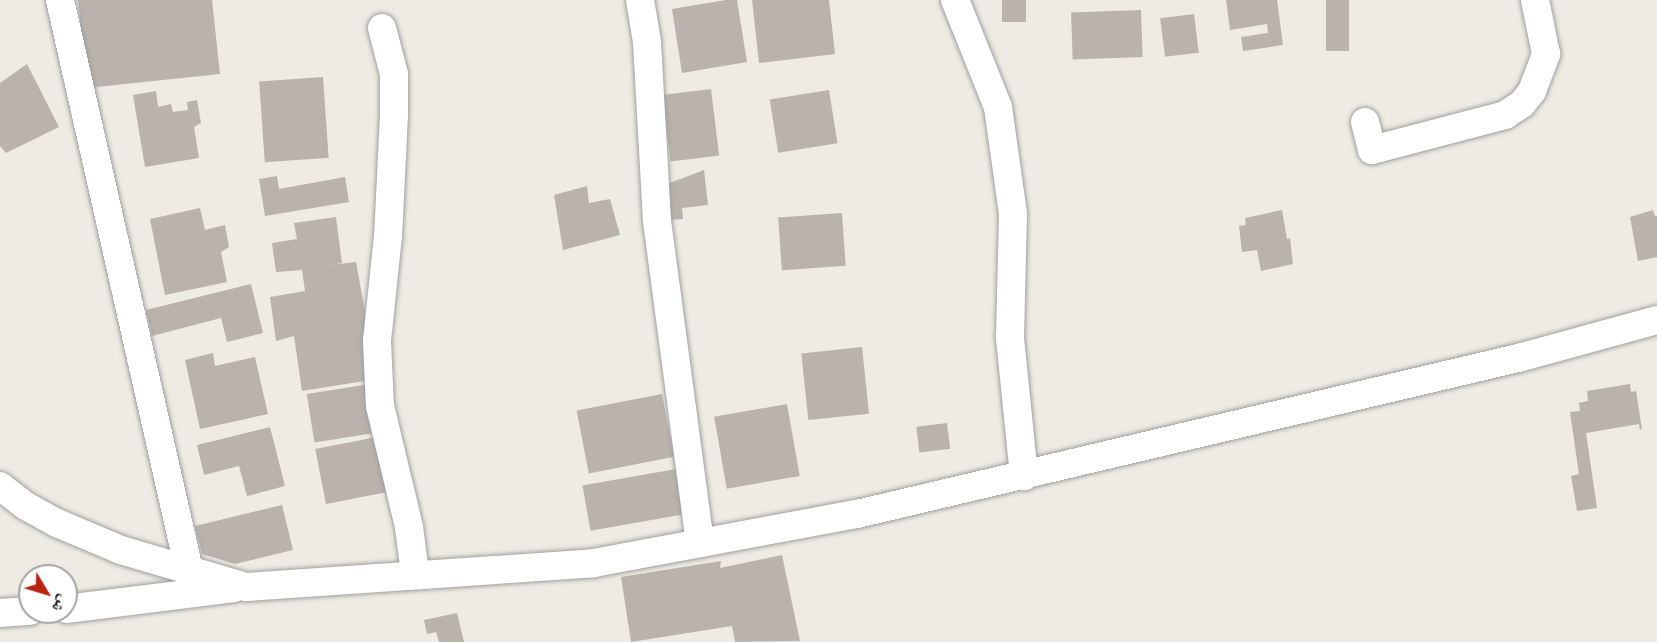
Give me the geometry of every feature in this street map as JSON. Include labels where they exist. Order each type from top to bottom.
[{"type":"street","points":[[60,0],[189,570]]},
{"type":"street","points":[[640,0],[646,42],[657,221],[700,543]]},
{"type":"street","points":[[955,0],[998,106],[1013,214],[1010,338],[1024,476]]},
{"type":"street","points":[[1365,122],[1372,150],[1505,115],[1522,104],[1532,91],[1546,54],[1534,0]]},
{"type":"street","points":[[382,28],[394,74],[394,115],[388,236],[377,341],[381,406],[407,517],[415,573]]},
{"type":"street","points":[[78,608],[246,587],[415,573],[594,563],[857,514],[1024,476],[1522,357],[1657,320]]},
{"type":"street","points":[[0,486],[26,506],[57,523],[121,550],[246,587]]},
{"type":"street","points":[[0,613],[18,612]]},
{"type":"building","points":[[78,0],[212,0],[220,74],[87,88]]},
{"type":"building","points":[[737,0],[747,62],[682,73],[672,9]]},
{"type":"building","points":[[752,0],[829,0],[835,54],[759,63]]},
{"type":"building","points":[[1002,0],[1026,0],[1026,22],[1002,22]]},
{"type":"building","points":[[1226,0],[1277,0],[1283,45],[1243,51],[1241,37],[1268,33],[1267,24],[1230,30]]},
{"type":"building","points":[[1326,0],[1349,0],[1349,51],[1326,51]]},
{"type":"building","points":[[1141,10],[1143,57],[1073,59],[1071,12]]},
{"type":"building","points":[[1194,14],[1199,53],[1165,57],[1160,18]]},
{"type":"building","points":[[27,64],[59,127],[6,153],[0,146],[0,83]]},
{"type":"building","points":[[323,77],[329,158],[265,162],[259,81]]},
{"type":"building","points":[[711,89],[719,156],[671,161],[662,95]]},
{"type":"building","points":[[829,90],[837,143],[778,153],[770,99]]},
{"type":"building","points":[[156,91],[158,107],[171,104],[173,112],[188,110],[187,102],[197,100],[201,123],[194,127],[199,158],[145,167],[133,95]]},
{"type":"building","points":[[704,170],[708,205],[682,208],[683,219],[671,220],[667,184]]},
{"type":"building","points":[[277,176],[279,189],[345,177],[349,202],[265,216],[259,179]]},
{"type":"building","points":[[587,186],[589,203],[610,199],[620,235],[563,250],[554,195]]},
{"type":"building","points":[[200,208],[205,230],[225,225],[229,247],[221,252],[227,282],[165,295],[150,219]]},
{"type":"building","points":[[1282,210],[1287,239],[1290,238],[1293,264],[1261,271],[1257,250],[1242,252],[1239,226],[1246,225],[1245,218]]},
{"type":"building","points":[[1653,210],[1657,216],[1657,257],[1638,261],[1630,217]]},
{"type":"building","points":[[842,213],[846,266],[782,270],[778,217]]},
{"type":"building","points":[[336,217],[342,263],[331,265],[356,262],[377,379],[302,391],[294,336],[276,341],[270,297],[305,291],[302,270],[276,272],[272,243],[297,239],[294,223]]},
{"type":"building","points":[[251,284],[263,333],[227,342],[221,318],[152,336],[146,310]]},
{"type":"building","points":[[862,347],[869,414],[808,420],[801,353]]},
{"type":"building","points":[[213,353],[215,366],[255,357],[268,414],[200,429],[185,360]]},
{"type":"building","points":[[370,384],[378,432],[314,442],[307,394]]},
{"type":"building","points":[[1630,384],[1631,392],[1636,391],[1642,429],[1640,430],[1639,424],[1586,433],[1597,508],[1577,511],[1571,476],[1579,474],[1570,412],[1580,411],[1579,403],[1588,401],[1587,391]]},
{"type":"building","points":[[662,394],[674,457],[589,473],[577,411]]},
{"type":"building","points":[[787,404],[800,476],[727,489],[714,417]]},
{"type":"building","points":[[947,423],[950,449],[919,453],[916,427]]},
{"type":"building","points":[[270,427],[285,486],[247,496],[239,466],[204,475],[197,445]]},
{"type":"building","points":[[382,436],[393,491],[326,504],[315,449]]},
{"type":"building","points":[[676,469],[684,514],[590,531],[582,485]]},
{"type":"building","points":[[282,505],[293,550],[235,564],[202,554],[195,526]]},
{"type":"building","points":[[782,555],[800,641],[735,642],[732,626],[631,642],[621,577],[721,561],[720,568]]},
{"type":"building","points":[[457,613],[464,642],[439,642],[436,632],[427,634],[424,620]]}]
